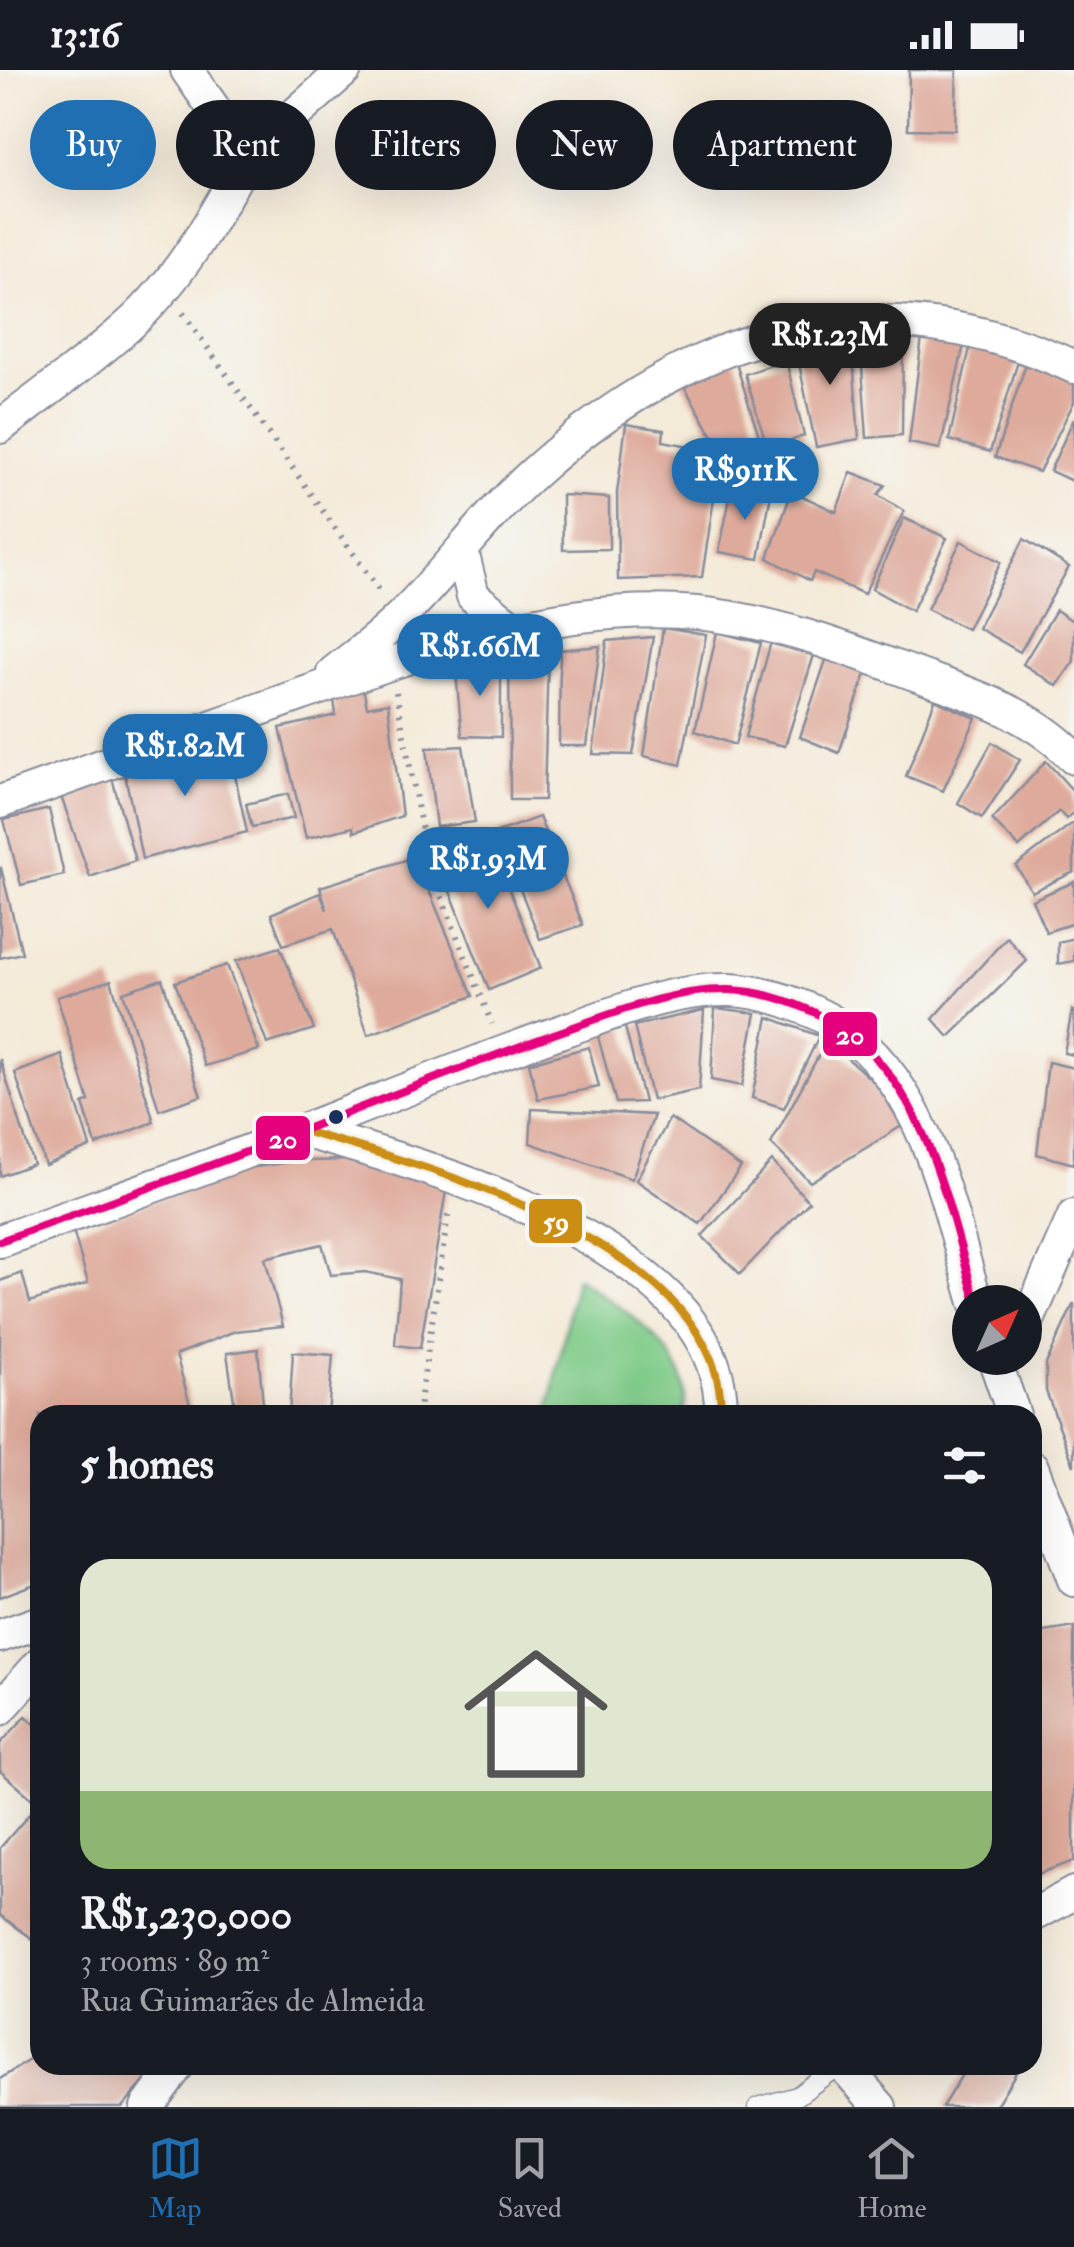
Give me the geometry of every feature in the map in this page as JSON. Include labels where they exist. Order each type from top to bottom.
[{"type":"street","points":[[186,70],[207,100]]},
{"type":"street","points":[[311,100],[345,70]]},
{"type":"street","points":[[0,427],[128,326],[161,292],[229,190]]},
{"type":"street","points":[[310,692],[397,621],[534,472],[593,424],[653,384],[784,330],[858,319],[950,325],[995,334],[1074,366]]},
{"type":"street","points":[[462,551],[473,596],[511,626]]},
{"type":"street","points":[[0,802],[390,661],[511,626],[658,612],[755,622],[820,640],[976,696],[1048,734],[1074,758]]},
{"type":"street","points":[[0,1241],[303,1131],[504,1052],[660,998],[730,990],[781,1000],[856,1038],[910,1105],[970,1285]]},
{"type":"street","points":[[303,1131],[454,1174],[562,1222],[659,1290],[707,1348],[721,1388],[721,1405]]},
{"type":"street","points":[[1042,1289],[1074,1216]]},
{"type":"street","points":[[1004,1375],[1012,1405]]},
{"type":"street","points":[[1042,1494],[1074,1580]]},
{"type":"street","points":[[0,1636],[30,1626]]},
{"type":"street","points":[[0,1709],[30,1675]]},
{"type":"street","points":[[1042,1911],[1074,1893]]},
{"type":"street","points":[[147,2107],[171,2075]]},
{"type":"street","points":[[850,2075],[880,2107]]},
{"type":"lane","points":[[758,2107],[797,2096],[827,2075]]},
{"type":"path","points":[[161,292],[190,320],[397,621]]},
{"type":"path","points":[[390,661],[428,864],[504,1052]]},
{"type":"path","points":[[419,1405],[454,1174]]},
{"type":"green space","points":[[576,1277],[651,1334],[679,1372],[685,1393],[684,1405],[550,1405]]},
{"type":"building","points":[[909,70],[957,70],[955,130],[908,129]]},
{"type":"building","points":[[851,332],[859,439],[816,447],[795,344]]},
{"type":"building","points":[[922,337],[964,345],[940,449],[909,443]]},
{"type":"building","points":[[903,339],[902,435],[867,438],[860,340]]},
{"type":"building","points":[[972,339],[1020,355],[990,452],[949,440]]},
{"type":"building","points":[[1029,355],[1074,375],[1074,402],[1039,472],[995,457]]},
{"type":"building","points":[[734,357],[765,455],[733,471],[681,381]]},
{"type":"building","points":[[786,360],[804,436],[768,449],[745,374]]},
{"type":"building","points":[[1074,418],[1074,482],[1050,471]]},
{"type":"building","points":[[626,424],[664,430],[663,441],[721,452],[702,577],[618,580],[617,493]]},
{"type":"building","points":[[851,472],[885,485],[878,495],[904,511],[864,594],[814,572],[810,581],[768,558],[792,491],[836,512]]},
{"type":"building","points":[[732,488],[771,494],[759,559],[719,552]]},
{"type":"building","points":[[562,495],[609,498],[609,549],[563,550]]},
{"type":"building","points":[[904,518],[947,538],[912,611],[872,589]]},
{"type":"building","points":[[1024,539],[1069,567],[1020,652],[978,628]]},
{"type":"building","points":[[961,541],[1001,562],[967,629],[927,609]]},
{"type":"building","points":[[1056,610],[1074,622],[1074,661],[1057,686],[1023,664]]},
{"type":"building","points":[[663,628],[706,635],[681,765],[644,756]]},
{"type":"building","points":[[717,632],[761,643],[735,745],[695,731]]},
{"type":"building","points":[[653,637],[633,755],[593,754],[607,641]]},
{"type":"building","points":[[772,638],[815,652],[785,746],[745,737]]},
{"type":"building","points":[[600,646],[587,746],[559,746],[560,650]]},
{"type":"building","points":[[509,653],[548,657],[544,800],[510,800]]},
{"type":"building","points":[[828,654],[868,668],[839,753],[800,737]]},
{"type":"building","points":[[455,662],[501,665],[501,737],[462,736]]},
{"type":"building","points":[[362,683],[367,707],[388,703],[402,816],[354,832],[353,827],[306,838],[280,728],[336,715],[333,692]]},
{"type":"building","points":[[935,700],[976,718],[943,791],[906,776]]},
{"type":"building","points":[[227,738],[247,832],[142,859],[124,769]]},
{"type":"building","points":[[992,742],[1020,760],[982,818],[958,803]]},
{"type":"building","points":[[463,746],[475,822],[436,827],[427,748]]},
{"type":"building","points":[[1046,761],[1074,792],[1074,812],[1066,819],[1059,811],[1019,847],[992,820]]},
{"type":"building","points":[[110,771],[135,861],[90,877],[59,791]]},
{"type":"building","points":[[288,794],[294,818],[252,827],[246,804]]},
{"type":"building","points":[[49,809],[64,875],[21,885],[4,820]]},
{"type":"building","points":[[539,817],[583,925],[540,939],[497,832]]},
{"type":"building","points":[[1074,822],[1074,872],[1032,892],[1016,866]]},
{"type":"building","points":[[487,835],[541,968],[489,990],[435,853]]},
{"type":"building","points":[[415,857],[473,996],[368,1035],[333,929],[283,945],[271,914],[320,893],[327,910],[320,887]]},
{"type":"building","points":[[0,869],[22,953],[0,958]]},
{"type":"building","points":[[1074,882],[1074,923],[1046,932],[1032,900]]},
{"type":"building","points":[[1007,937],[1027,961],[949,1037],[933,1019]]},
{"type":"building","points":[[1074,938],[1074,961],[1058,964],[1058,942]]},
{"type":"building","points":[[280,947],[314,1029],[267,1044],[236,961]]},
{"type":"building","points":[[227,965],[259,1050],[205,1066],[175,982]]},
{"type":"building","points":[[162,979],[201,1096],[159,1110],[123,992]]},
{"type":"building","points":[[111,980],[154,1122],[96,1145],[83,1104],[89,1101],[57,997]]},
{"type":"building","points":[[715,1008],[756,1013],[742,1086],[711,1080]]},
{"type":"building","points":[[704,1010],[699,1090],[652,1100],[634,1026]]},
{"type":"building","points":[[1074,1011],[1074,1055],[1064,1053]]},
{"type":"building","points":[[768,1017],[819,1036],[784,1108],[752,1098]]},
{"type":"building","points":[[625,1027],[644,1102],[616,1103],[597,1033]]},
{"type":"building","points":[[827,1040],[874,1082],[905,1124],[810,1182],[771,1144]]},
{"type":"building","points":[[589,1047],[599,1087],[538,1099],[529,1063]]},
{"type":"building","points":[[62,1055],[90,1147],[45,1165],[15,1073]]},
{"type":"building","points":[[0,1059],[33,1164],[0,1176]]},
{"type":"building","points":[[1048,1062],[1074,1068],[1074,1164],[1037,1154]]},
{"type":"building","points":[[532,1109],[654,1115],[632,1179],[530,1143]]},
{"type":"building","points":[[670,1118],[741,1167],[700,1224],[636,1180]]},
{"type":"building","points":[[362,1160],[447,1185],[420,1348],[395,1345],[400,1279],[365,1272],[331,1275],[322,1244],[265,1258],[283,1326],[235,1331],[176,1355],[190,1405],[30,1405],[30,1586],[0,1597],[0,1281],[22,1273],[30,1302],[88,1283],[73,1230],[242,1169],[299,1161]]},
{"type":"building","points":[[772,1161],[809,1202],[740,1274],[702,1236]]},
{"type":"building","points":[[1074,1303],[1074,1466],[1046,1391],[1046,1364]]},
{"type":"building","points":[[258,1349],[263,1405],[235,1405],[227,1353]]},
{"type":"building","points":[[293,1352],[333,1355],[329,1405],[290,1405]]},
{"type":"building","points":[[1074,1627],[1074,1861],[1042,1872],[1042,1632]]},
{"type":"building","points":[[26,1716],[30,1720],[30,1797],[0,1771],[0,1744]]},
{"type":"building","points":[[30,1813],[30,1937],[0,1915],[0,1848]]},
{"type":"building","points":[[30,2060],[30,2075],[150,2075],[122,2107],[0,2107],[0,2079]]},
{"type":"building","points":[[962,2075],[1015,2075],[995,2107],[942,2107]]},
{"type":"transit line","name":"20","points":[[0,1241],[607,1015],[667,997],[729,990],[761,994],[812,1011],[842,1028],[881,1064],[902,1093],[934,1160],[971,1285]]},
{"type":"transit line","name":"59","points":[[303,1131],[492,1192],[561,1224],[624,1261],[676,1305],[710,1356],[719,1405]]}]
